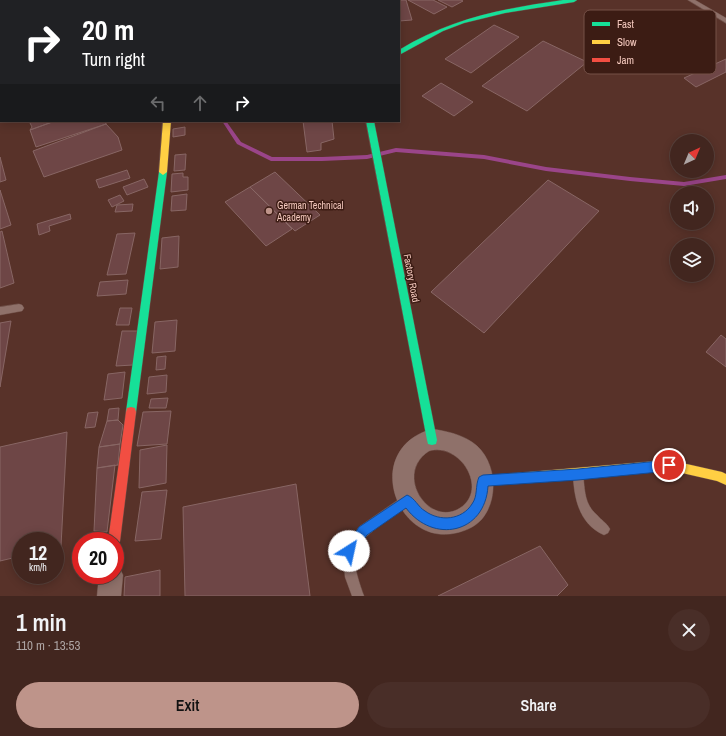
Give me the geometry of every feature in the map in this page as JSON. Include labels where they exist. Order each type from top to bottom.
[{"type":"street","points":[[400,52],[408,46],[445,28],[478,16],[506,10],[574,0]]},
{"type":"street","points":[[115,532],[163,177],[167,122]]},
{"type":"street","name":"Factory Road","points":[[370,122],[432,440]]},
{"type":"street","points":[[432,440],[444,440],[455,443],[465,449],[474,458],[480,469],[483,481],[482,495],[477,508],[468,518],[455,523],[442,524],[428,520],[416,512],[407,500],[402,484],[402,469],[408,455],[419,445],[432,440]]},
{"type":"street","points":[[483,481],[669,465],[718,476],[726,480]]},
{"type":"street","points":[[109,596],[110,584]]},
{"type":"lane","points":[[691,0],[708,10]]},
{"type":"lane","points":[[716,15],[726,21]]},
{"type":"lane","points":[[0,311],[19,308]]},
{"type":"lane","points":[[578,474],[580,502],[588,516],[604,529]]},
{"type":"lane","points":[[358,596],[351,576],[349,551],[363,531],[407,500]]},
{"type":"building","points":[[400,0],[406,0],[412,20],[400,21]]},
{"type":"building","points":[[408,0],[433,0],[447,7],[434,14]]},
{"type":"building","points":[[438,0],[461,0],[463,1],[452,7]]},
{"type":"building","points":[[494,25],[519,37],[471,73],[445,59]]},
{"type":"building","points":[[543,41],[584,61],[584,64],[527,111],[482,86]]},
{"type":"building","points":[[726,59],[726,72],[696,87],[684,78],[693,74],[716,74],[716,64]]},
{"type":"building","points":[[441,83],[473,102],[454,116],[422,96]]},
{"type":"building","points":[[30,122],[52,122],[30,130],[32,127]]},
{"type":"building","points":[[52,122],[106,122],[106,124],[36,147],[30,130]]},
{"type":"building","points":[[303,122],[332,122],[334,139],[321,143],[321,150],[307,152]]},
{"type":"building","points":[[106,124],[118,137],[122,150],[44,177],[33,151]]},
{"type":"building","points":[[185,127],[185,135],[173,137],[173,129]]},
{"type":"building","points":[[186,154],[185,170],[174,171],[175,155]]},
{"type":"building","points":[[0,157],[6,180],[0,182]]},
{"type":"building","points":[[127,170],[130,178],[99,188],[96,180]]},
{"type":"building","points":[[275,172],[320,215],[295,231],[250,187]]},
{"type":"building","points":[[183,173],[183,177],[188,177],[188,190],[171,192],[172,174]]},
{"type":"building","points":[[144,179],[148,187],[127,195],[123,187]]},
{"type":"building","points":[[548,180],[599,211],[484,333],[431,292]]},
{"type":"building","points":[[250,187],[292,229],[266,246],[225,202]]},
{"type":"building","points":[[0,190],[11,225],[0,229]]},
{"type":"building","points":[[187,194],[186,210],[171,211],[172,196]]},
{"type":"building","points":[[120,195],[124,201],[112,207],[108,200]]},
{"type":"building","points":[[133,204],[132,211],[115,212],[117,205]]},
{"type":"building","points":[[70,214],[71,219],[49,226],[50,231],[39,235],[37,224]]},
{"type":"building","points":[[2,231],[14,283],[0,288],[0,232]]},
{"type":"building","points":[[135,233],[126,274],[107,275],[117,234]]},
{"type":"building","points":[[179,236],[178,267],[160,269],[162,238]]},
{"type":"building","points":[[128,280],[126,294],[97,296],[100,282]]},
{"type":"building","points":[[120,308],[132,308],[129,325],[116,325]]},
{"type":"building","points":[[177,320],[175,351],[152,353],[155,322]]},
{"type":"building","points":[[11,321],[0,387],[0,323]]},
{"type":"building","points":[[122,331],[139,331],[133,365],[116,366]]},
{"type":"building","points":[[721,335],[726,339],[726,367],[706,352]]},
{"type":"building","points":[[166,356],[165,369],[156,370],[157,357]]},
{"type":"building","points":[[125,372],[122,398],[104,400],[108,374]]},
{"type":"building","points":[[167,375],[166,392],[147,394],[149,377]]},
{"type":"building","points":[[168,398],[166,408],[149,408],[151,399]]},
{"type":"building","points":[[119,408],[118,420],[107,421],[109,409]]},
{"type":"building","points":[[171,411],[167,444],[137,446],[143,412]]},
{"type":"building","points":[[98,412],[95,427],[85,428],[88,413]]},
{"type":"building","points":[[118,420],[123,425],[120,444],[99,447],[107,421]]},
{"type":"building","points":[[67,432],[62,532],[12,532],[12,558],[0,561],[0,447]]},
{"type":"building","points":[[120,444],[118,465],[97,468],[99,447]]},
{"type":"building","points":[[167,445],[166,483],[139,488],[140,450]]},
{"type":"building","points":[[115,465],[107,532],[94,531],[97,468]]},
{"type":"building","points":[[296,484],[310,596],[185,596],[183,507]]},
{"type":"building","points":[[167,490],[161,539],[135,541],[142,492]]},
{"type":"building","points":[[540,546],[568,585],[557,596],[438,596]]},
{"type":"building","points":[[160,570],[160,596],[124,596],[125,577]]},
{"type":"waterway","points":[[225,122],[239,143],[271,159],[367,157],[396,150],[484,157],[546,169],[684,184],[726,177]]},
{"type":"traffic: fast","points":[[400,52],[420,40],[462,22],[505,11],[574,0]]},
{"type":"traffic: fast","points":[[370,122],[432,440]]},
{"type":"traffic: fast","points":[[131,412],[163,172]]},
{"type":"traffic: slow","points":[[163,172],[167,122]]},
{"type":"traffic: slow","points":[[483,481],[669,465],[718,476],[726,480]]},
{"type":"traffic: jam","points":[[115,532],[131,412]]},
{"type":"place","name":"German Technical Academy","points":[[269,211]]},
{"type":"route","points":[[349,551],[363,531],[407,500],[416,512],[428,520],[442,524],[455,523],[468,518],[477,508],[482,495],[483,481],[669,465]]}]
